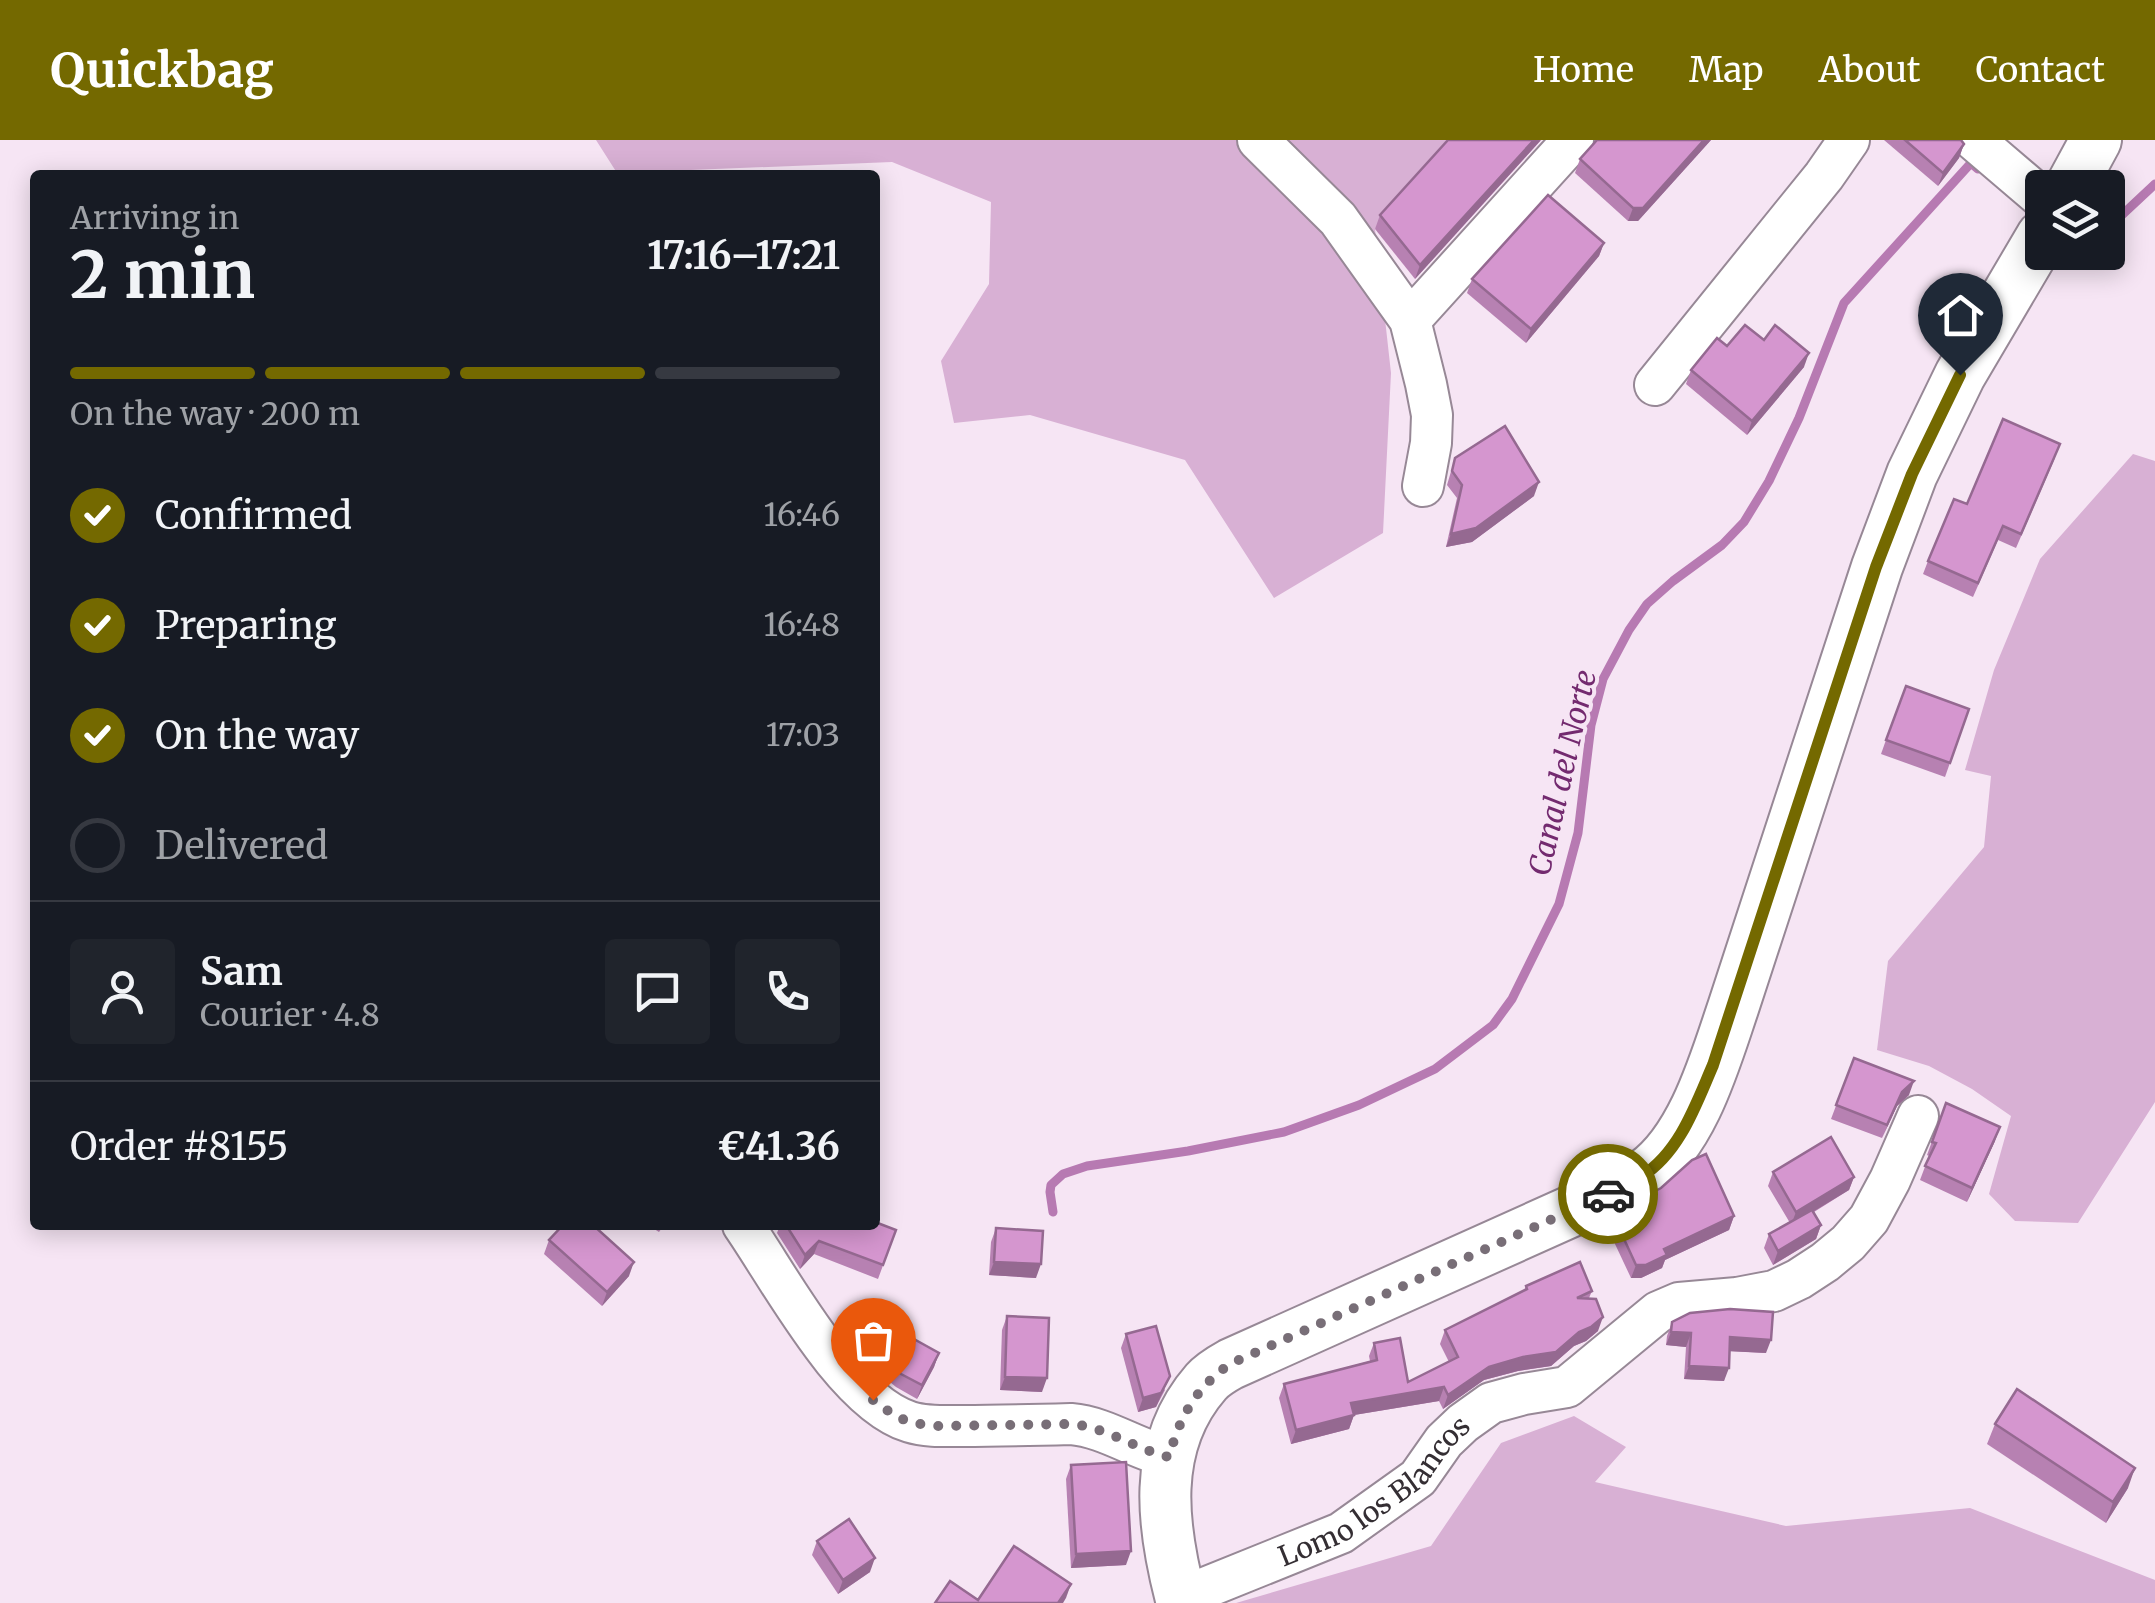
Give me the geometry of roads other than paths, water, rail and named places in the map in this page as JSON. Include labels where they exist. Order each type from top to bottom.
[{"type":"main road","points":[[2080,170],[2096,140]]},
{"type":"main road","points":[[1181,1600],[1164,1508],[1164,1488],[1180,1424],[1207,1380],[1230,1364],[1603,1197],[1644,1175],[1685,1128],[1728,1022],[1876,567],[1912,474],[1960,375],[2025,265]]},
{"type":"street","points":[[1258,140],[1338,219],[1410,320],[1432,415],[1432,442],[1423,486]]},
{"type":"street","points":[[1410,320],[1572,140]]},
{"type":"street","points":[[1655,385],[1849,140]]},
{"type":"street","points":[[1974,140],[2025,184]]},
{"type":"street","name":"Lomo los Blancos","points":[[1181,1600],[1341,1533],[1418,1478],[1463,1423],[1491,1404],[1567,1386],[1658,1312],[1678,1303],[1774,1291],[1825,1262],[1869,1219],[1918,1116]]},
{"type":"street","points":[[746,1230],[814,1335],[842,1370],[895,1416],[912,1423],[939,1426],[1092,1426],[1148,1452],[1169,1457]]},
{"type":"waterway","name":"Canal del Norte","points":[[1053,1212],[1051,1185],[1063,1174],[1087,1166],[1284,1132],[1359,1105],[1435,1069],[1493,1025],[1512,999],[1559,904],[1578,833],[1591,725],[1603,679],[1629,630],[1647,604],[1722,545],[1744,522],[1799,418],[1844,303],[1971,163],[1978,169]]},
{"type":"waterway","name":"Canal del Norte","points":[[2125,212],[2155,184]]}]
